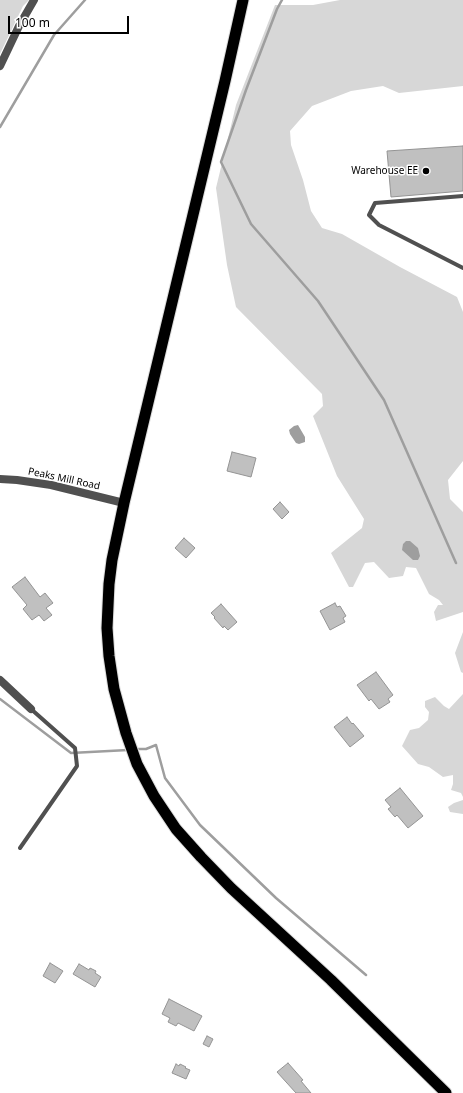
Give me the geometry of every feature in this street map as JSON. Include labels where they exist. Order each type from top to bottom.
[{"type":"highway","points":[[243,0],[117,536],[109,584],[107,608],[108,645],[114,689],[123,725],[136,761],[149,788],[176,829],[211,869],[336,985],[446,1093]]},
{"type":"street","points":[[0,66],[19,26],[34,0]]},
{"type":"street","name":"Peaks Mill Road","points":[[0,479],[51,485],[124,503]]},
{"type":"street","points":[[0,680],[31,709]]},
{"type":"lane","points":[[463,196],[375,203],[369,215],[379,225],[463,268]]},
{"type":"lane","points":[[20,848],[77,766],[75,748],[31,709]]},
{"type":"shaded area","points":[[0,0],[29,0],[23,6],[0,54]]},
{"type":"shaded area","points":[[340,0],[463,0],[463,86],[399,93],[383,86],[351,91],[312,106],[290,131],[291,145],[303,180],[311,211],[322,228],[342,234],[457,297],[463,312],[463,461],[448,480],[450,499],[463,512],[463,612],[436,621],[434,612],[438,605],[443,605],[439,600],[429,594],[416,568],[406,567],[403,576],[389,578],[374,562],[365,563],[353,587],[349,587],[331,553],[362,528],[364,519],[337,476],[313,416],[323,406],[322,394],[236,307],[227,265],[216,188],[236,105],[275,5],[313,5]]},
{"type":"shaded area","points":[[298,425],[305,437],[305,442],[299,444],[296,443],[289,430]]},
{"type":"shaded area","points":[[406,541],[410,541],[418,548],[420,556],[418,560],[413,560],[402,550],[403,544]]},
{"type":"shaded area","points":[[463,632],[463,673],[461,672],[455,653]]},
{"type":"shaded area","points":[[463,694],[463,797],[461,793],[451,790],[453,775],[443,777],[429,767],[418,764],[402,746],[410,730],[419,728],[428,720],[429,712],[425,707],[425,701],[435,697],[449,709]]},
{"type":"shaded area","points":[[463,800],[463,814],[450,812],[448,807]]},
{"type":"building","name":"Warehouse EE","points":[[463,146],[463,191],[391,197],[387,151]]},
{"type":"building","points":[[232,452],[256,458],[251,477],[227,471]]},
{"type":"building","points":[[280,502],[289,512],[282,519],[273,509]]},
{"type":"building","points":[[184,538],[195,548],[186,558],[175,548]]},
{"type":"building","points":[[25,577],[40,597],[45,593],[53,603],[46,608],[52,615],[44,621],[39,615],[32,620],[23,609],[27,605],[12,587]]},
{"type":"building","points":[[335,603],[337,607],[340,606],[346,616],[343,618],[345,622],[330,630],[320,611]]},
{"type":"building","points":[[221,604],[237,622],[228,630],[224,626],[223,628],[211,613]]},
{"type":"building","points":[[376,672],[393,695],[388,699],[390,702],[379,709],[371,699],[369,701],[357,685]]},
{"type":"building","points":[[347,717],[364,736],[350,747],[334,727]]},
{"type":"building","points":[[400,788],[423,816],[408,828],[397,815],[395,817],[388,809],[391,807],[385,800]]},
{"type":"building","points":[[50,963],[63,971],[55,983],[43,976]]},
{"type":"building","points":[[79,964],[89,970],[90,968],[96,971],[95,973],[101,977],[95,987],[73,974]]},
{"type":"building","points":[[169,999],[202,1016],[194,1031],[178,1023],[176,1026],[168,1022],[170,1018],[162,1014]]},
{"type":"building","points":[[207,1036],[213,1039],[209,1047],[203,1044]]},
{"type":"building","points":[[288,1063],[303,1080],[301,1081],[311,1093],[296,1093],[277,1072]]},
{"type":"building","points":[[176,1064],[179,1066],[180,1064],[190,1070],[186,1079],[172,1073]]},
{"type":"waterway","points":[[0,127],[54,35],[85,0]]},
{"type":"waterway","points":[[282,0],[277,9],[246,90],[221,162],[251,224],[318,301],[384,400],[456,563]]},
{"type":"waterway","points":[[0,699],[71,753],[128,750]]},
{"type":"waterway","points":[[135,749],[146,749],[156,745],[165,778],[200,825],[276,898],[366,975]]},
{"type":"place","name":"Warehouse EE","points":[[426,171]]}]
